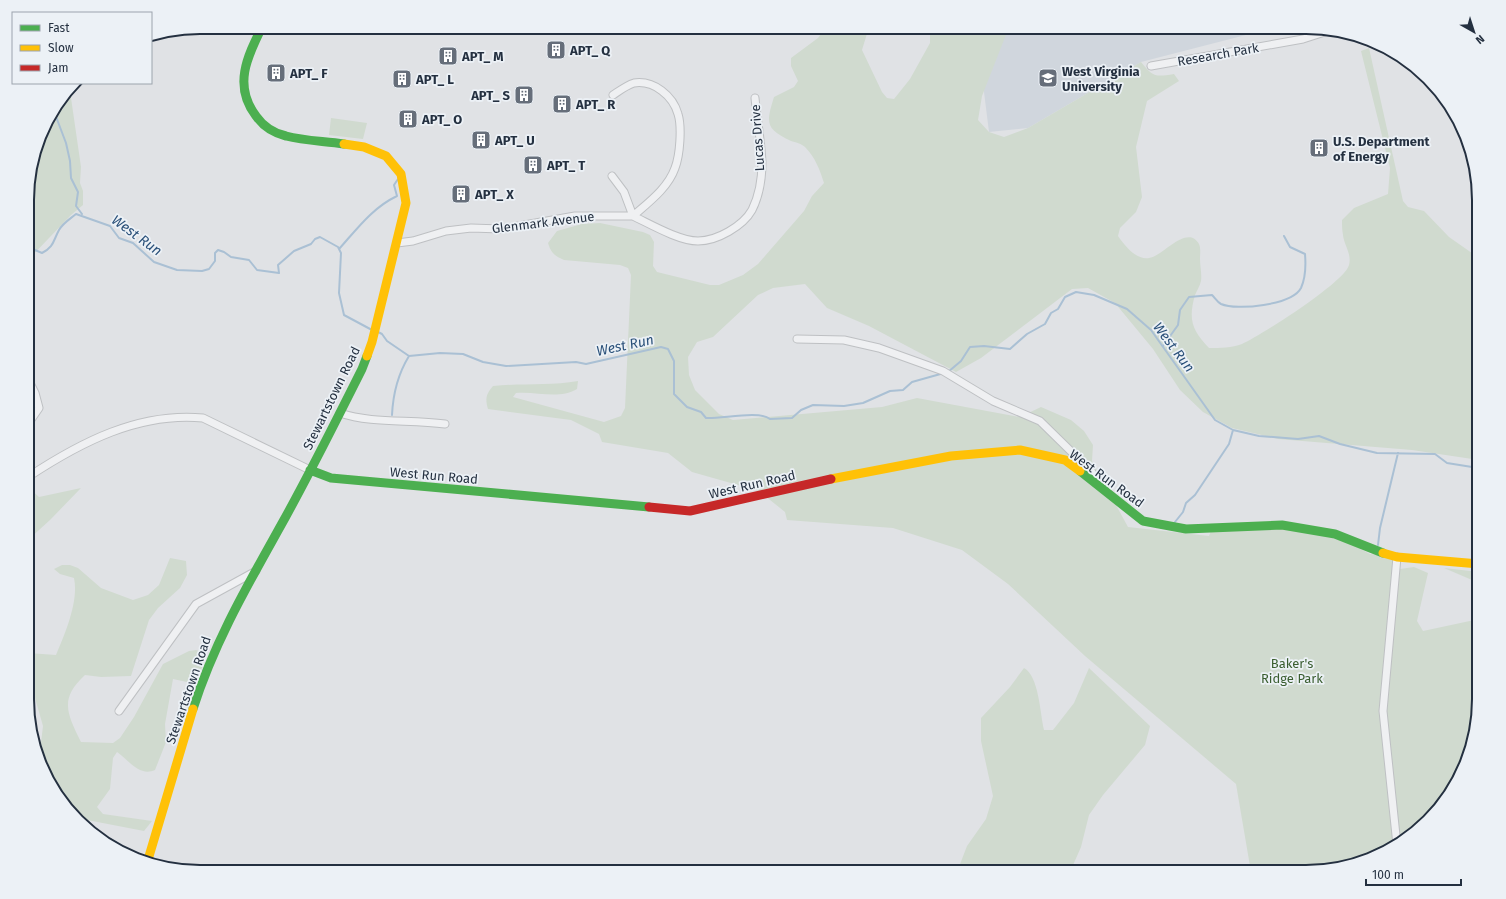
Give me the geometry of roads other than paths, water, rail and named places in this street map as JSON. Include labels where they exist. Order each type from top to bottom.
[{"type":"street","name":"Stewartstown Road","points":[[149,857],[194,707],[212,655],[225,627],[310,470],[362,369],[372,342],[405,210],[406,195],[404,182],[391,160],[384,154],[370,148],[305,139],[275,132],[262,124],[250,110],[243,91],[244,72],[259,34]]},
{"type":"street","name":"Research Park","points":[[1151,66],[1303,39],[1318,34]]},
{"type":"street","points":[[612,176],[624,192],[633,216],[660,192],[675,168],[680,143],[678,113],[663,89],[650,84],[634,83],[613,94]]},
{"type":"street","name":"Lucas Drive","points":[[633,216],[668,233],[698,241],[718,237],[735,227],[752,210],[759,189],[762,162],[755,98]]},
{"type":"street","name":"Glenmark Avenue","points":[[397,244],[446,231],[471,228],[501,229],[575,216],[633,216]]},
{"type":"street","points":[[796,339],[844,340],[879,348],[943,371],[993,401],[1040,421],[1091,471],[1103,489]]},
{"type":"street","points":[[34,391],[39,408],[34,415]]},
{"type":"street","points":[[340,413],[349,416],[382,420],[423,421],[445,424]]},
{"type":"street","name":"West Run Road","points":[[34,472],[63,454],[103,435],[141,421],[189,417],[203,418],[310,470],[331,478],[690,511],[832,479],[951,456],[1020,450],[1065,460],[1143,521],[1186,529],[1282,525],[1335,534],[1397,557],[1472,563]]},
{"type":"street","points":[[1396,838],[1383,711],[1397,557]]},
{"type":"street","points":[[119,711],[196,604],[256,570]]},
{"type":"waterway","points":[[56,117],[66,143],[70,161],[71,178],[78,192],[76,206],[82,214]]},
{"type":"waterway","points":[[339,249],[372,213],[397,196],[394,185],[398,179]]},
{"type":"waterway","name":"West Run","points":[[34,250],[42,253],[46,251],[53,243],[57,234],[65,223],[76,214],[110,226],[119,238],[133,243],[154,262],[177,270],[202,271],[209,269],[215,261],[215,253],[218,250],[231,257],[249,260],[257,270],[279,273],[278,265],[294,251],[311,244],[315,239],[320,237],[338,247],[341,253],[339,293],[344,315],[372,330]]},
{"type":"waterway","points":[[1163,346],[1178,325],[1180,310],[1189,297],[1212,295],[1221,304],[1239,307],[1264,305],[1287,299],[1296,294],[1301,288],[1305,276],[1305,254],[1290,247],[1284,236]]},
{"type":"waterway","name":"West Run","points":[[948,372],[961,361],[970,347],[984,346],[1010,349],[1027,334],[1045,324],[1051,313],[1058,309],[1065,297],[1076,292],[1094,295],[1127,309],[1151,330],[1215,420],[1233,430],[1259,436],[1298,439],[1319,436],[1340,444],[1377,453],[1435,454],[1447,463],[1472,467]]},
{"type":"waterway","name":"West Run","points":[[378,332],[382,334],[387,341],[409,356],[440,353],[463,354],[483,362],[506,366],[576,362],[586,364],[661,347],[668,349],[674,361],[674,394],[687,407],[701,412],[706,418],[749,415],[765,416],[770,419],[792,418],[801,410],[813,405],[844,406],[863,403],[890,391],[903,390],[912,382],[944,373]]},
{"type":"waterway","name":"West Run","points":[[392,415],[397,384],[409,356]]},
{"type":"waterway","points":[[1175,522],[1183,512],[1186,503],[1195,495],[1229,444],[1233,430]]},
{"type":"waterway","points":[[1378,545],[1380,528],[1398,453]]},
{"type":"place","name":"APT_ Q","points":[[556,50]]},
{"type":"place","name":"APT_ M","points":[[448,56]]},
{"type":"place","name":"APT_ F","points":[[276,73]]},
{"type":"place","name":"West Virginia University","points":[[1048,78]]},
{"type":"place","name":"APT_ L","points":[[402,79]]},
{"type":"place","name":"APT_ S","points":[[524,95]]},
{"type":"place","name":"APT_ R","points":[[562,104]]},
{"type":"place","name":"APT_ O","points":[[408,119]]},
{"type":"place","name":"APT_ U","points":[[481,140]]},
{"type":"place","name":"U.S. Department of Energy","points":[[1319,148]]},
{"type":"place","name":"APT_ T","points":[[533,165]]},
{"type":"place","name":"APT_ X","points":[[461,194]]},
{"type":"park label","name":"Baker's Ridge Park","points":[[1292,670]]}]
